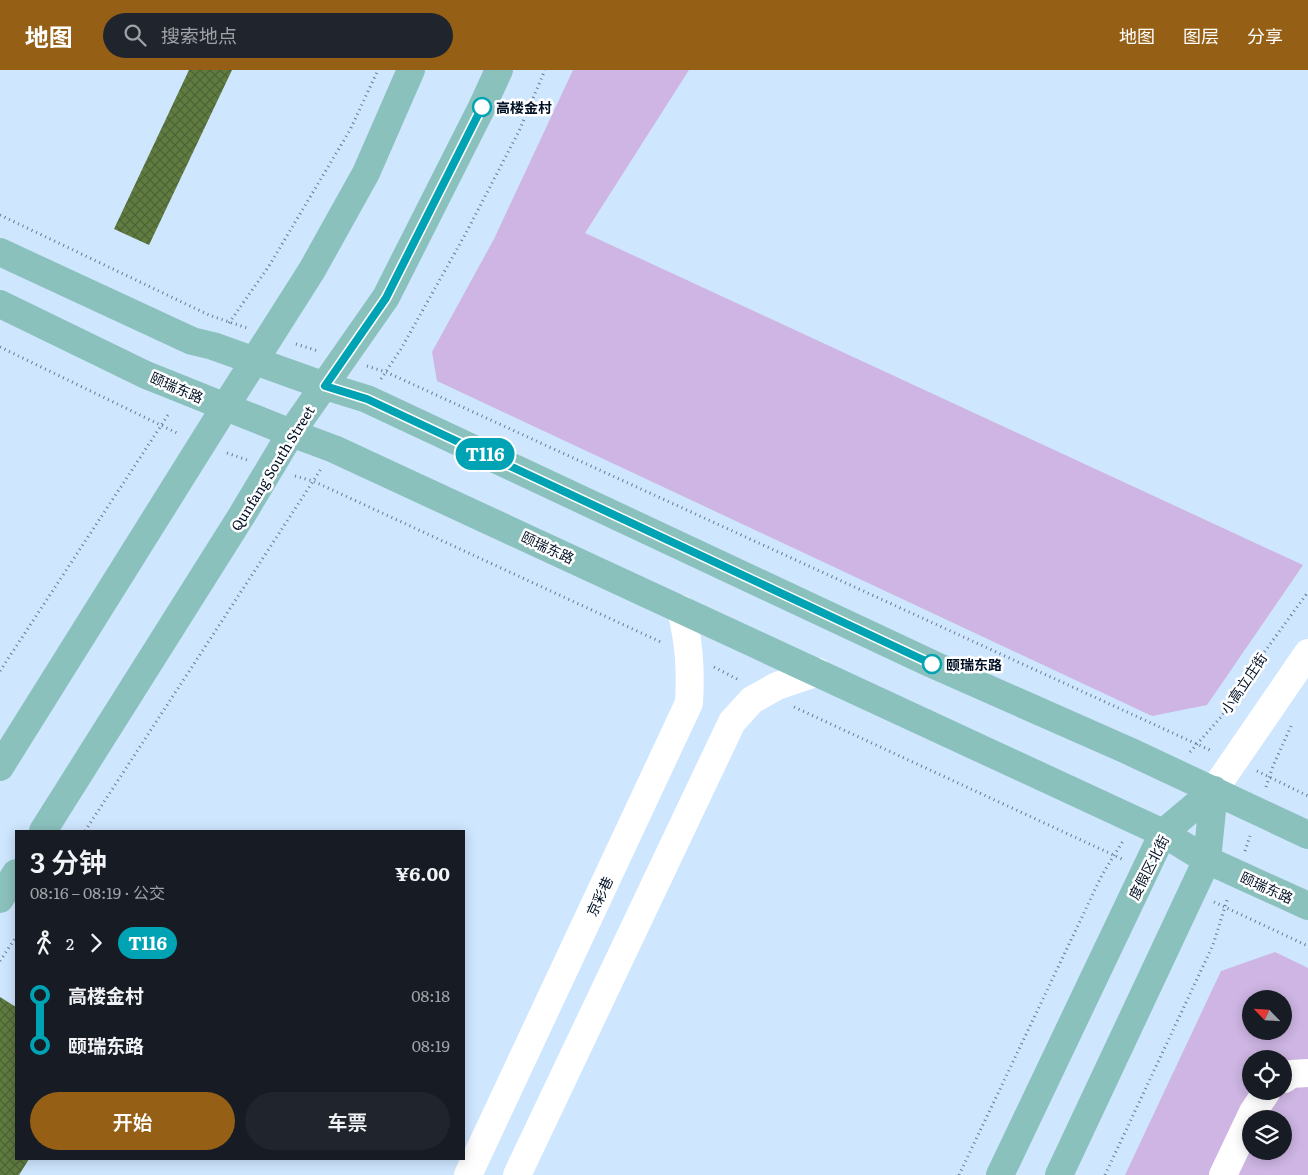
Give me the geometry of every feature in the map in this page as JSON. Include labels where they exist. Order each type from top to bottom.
[{"type":"main road","points":[[0,766],[312,270],[366,173],[411,70]]},
{"type":"main road","name":"Qunfang South Street","points":[[44,830],[291,433],[386,298],[499,70]]},
{"type":"main road","points":[[0,252],[192,340],[367,399],[932,664],[1175,772],[1308,835]]},
{"type":"main road","name":"颐瑞东路","points":[[0,304],[146,374],[291,433],[334,448],[1138,821],[1163,833],[1207,860],[1308,906]]},
{"type":"main road","points":[[1059,1175],[1207,860],[1214,790]]},
{"type":"main road","name":"度假区北街","points":[[1000,1175],[1163,833],[1214,790]]},
{"type":"main road","points":[[0,899],[15,875]]},
{"type":"street","name":"京彩巷","points":[[468,1175],[690,703],[690,655],[681,609]]},
{"type":"street","points":[[1214,790],[1308,653]]},
{"type":"street","points":[[517,1175],[732,722],[752,700],[777,686],[818,672]]},
{"type":"street","points":[[1292,1074],[1308,1073]]},
{"type":"street","points":[[1223,1175],[1253,1112],[1262,1100]]},
{"type":"path","points":[[0,215],[209,314],[271,336],[386,372],[1308,796]]},
{"type":"path","points":[[0,346],[201,444],[313,481],[690,655],[765,693],[1146,870]]},
{"type":"path","name":"小高立庄街","points":[[1175,772],[1196,743],[1221,717],[1263,654],[1308,592]]},
{"type":"path","points":[[1104,1175],[1213,945],[1259,811],[1272,766],[1294,720]]},
{"type":"path","points":[[959,1175],[1102,875],[1138,821]]},
{"type":"path","points":[[1192,891],[1308,946]]},
{"type":"path","points":[[0,961],[15,938]]},
{"type":"shaded area","points":[[573,70],[689,70],[585,233],[1303,565],[1207,705],[1152,716],[437,381],[432,352],[494,239]]},
{"type":"shaded area","points":[[1275,952],[1308,968],[1308,1175],[1125,1175],[1221,971]]},
{"type":"building","points":[[189,70],[232,70],[149,245],[114,229]]},
{"type":"building","points":[[0,997],[15,1006],[15,1160],[28,1160],[19,1175],[0,1175]]},
{"type":"bus line","name":"T116","points":[[482,107],[386,298],[325,386],[367,399],[932,664]]},
{"type":"place","name":"高楼金村","points":[[482,107]]},
{"type":"place","name":"颐瑞东路","points":[[932,664]]}]
